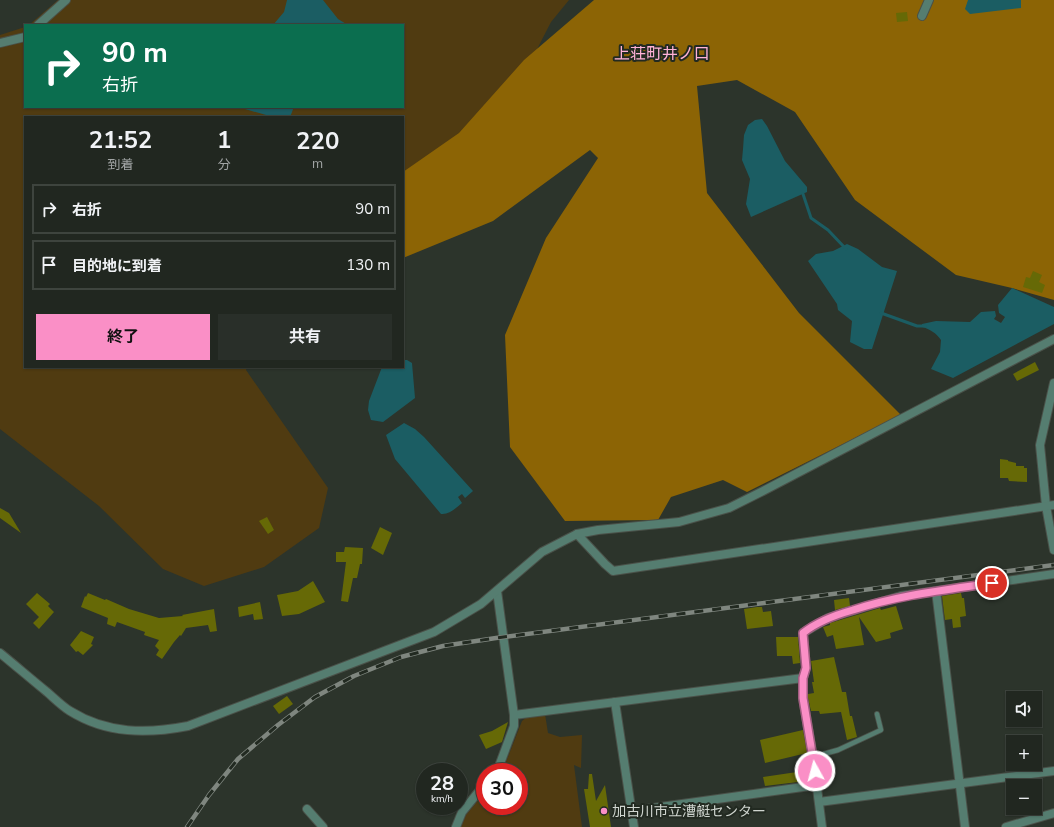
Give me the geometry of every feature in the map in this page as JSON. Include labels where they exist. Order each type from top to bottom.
[{"type":"street","points":[[39,24],[66,0]]},
{"type":"street","points":[[922,16],[929,0]]},
{"type":"street","points":[[0,43],[24,37]]},
{"type":"street","points":[[0,653],[70,711],[93,722],[118,729],[153,732],[188,726],[434,632],[464,614],[497,591],[542,552],[577,534],[598,530],[679,522],[728,508],[1054,339]]},
{"type":"street","points":[[1054,383],[1052,402],[1040,445],[1050,505],[1054,550]]},
{"type":"street","points":[[577,534],[605,564],[613,570],[1050,505]]},
{"type":"street","points":[[822,827],[813,756],[803,698],[803,678],[806,668],[803,633],[809,628],[828,618],[901,596],[1054,574]]},
{"type":"street","points":[[497,591],[514,715],[514,726],[500,763]]},
{"type":"street","points":[[936,591],[961,783],[965,827]]},
{"type":"street","points":[[514,715],[803,678]]},
{"type":"street","points":[[615,702],[634,827]]},
{"type":"street","points":[[819,802],[1054,770]]},
{"type":"street","points":[[632,811],[817,785]]},
{"type":"street","points":[[456,827],[462,812],[476,795]]},
{"type":"street","points":[[307,809],[323,827]]},
{"type":"street","points":[[1006,827],[1054,812]]},
{"type":"lane","points":[[813,756],[838,750],[881,730],[877,714]]},
{"type":"shaded area","points":[[58,0],[569,0],[551,22],[514,94],[404,209],[404,116],[24,116],[24,368],[247,368],[246,370],[328,488],[319,528],[264,567],[204,586],[163,569],[99,506],[0,429],[0,35],[24,27],[24,108],[404,108],[404,24],[30,24]]},
{"type":"shaded area","points":[[594,0],[1054,0],[1054,300],[1012,288],[956,275],[855,200],[795,112],[737,80],[697,86],[707,193],[799,313],[901,415],[747,492],[723,480],[671,497],[658,520],[565,521],[510,447],[505,335],[546,238],[598,158],[590,150],[493,221],[404,258],[404,171],[459,133],[524,60]]},
{"type":"shaded area","points":[[545,714],[548,733],[560,737],[582,735],[581,768],[574,765],[582,827],[461,827],[466,815],[468,815],[468,813],[476,803],[476,815],[528,815],[528,763],[506,763],[522,721],[527,717]]},
{"type":"water","points":[[287,0],[323,0],[338,19],[346,24],[274,24],[284,12]]},
{"type":"water","points":[[968,0],[1021,0],[1021,8],[970,14],[965,9]]},
{"type":"water","points":[[242,108],[294,108],[290,116],[270,116]]},
{"type":"water","points":[[762,119],[785,161],[807,187],[807,192],[751,217],[746,204],[750,179],[742,160],[744,135],[748,125],[755,120]]},
{"type":"water","points":[[847,244],[858,249],[882,267],[897,271],[872,349],[864,349],[850,342],[852,321],[838,310],[837,304],[808,261],[816,254],[833,251]]},
{"type":"water","points":[[1012,288],[1054,307],[1054,324],[953,378],[931,369],[940,352],[941,340],[933,332],[922,327],[922,324],[936,321],[970,322],[981,312],[995,311],[996,316],[994,319],[1001,323],[1005,317],[999,313],[998,305]]},
{"type":"water","points":[[404,360],[412,363],[415,398],[383,422],[371,420],[368,410],[369,401],[382,368],[404,368]]},
{"type":"water","points":[[404,423],[415,429],[424,437],[473,491],[465,498],[462,494],[458,497],[462,503],[450,512],[441,514],[395,459],[386,435]]},
{"type":"building","points":[[907,12],[908,21],[897,22],[896,13]]},
{"type":"building","points":[[1033,271],[1042,275],[1039,282],[1045,285],[1042,293],[1023,287],[1026,277],[1030,278]]},
{"type":"building","points":[[1035,362],[1039,370],[1017,381],[1013,374]]},
{"type":"building","points":[[1000,459],[1016,463],[1016,466],[1024,466],[1024,468],[1027,468],[1027,482],[1009,481],[1008,478],[1000,478]]},
{"type":"building","points":[[0,508],[9,513],[21,533],[0,518]]},
{"type":"building","points":[[267,517],[274,530],[268,534],[259,521]]},
{"type":"building","points":[[380,527],[392,533],[383,555],[371,548]]},
{"type":"building","points":[[345,547],[363,548],[362,564],[360,564],[357,578],[353,578],[348,602],[341,601],[346,562],[336,562],[336,552],[344,552]]},
{"type":"building","points":[[313,581],[325,602],[299,614],[282,616],[277,595],[298,591]]},
{"type":"building","points":[[37,593],[50,604],[48,606],[54,612],[39,629],[33,623],[39,617],[26,604]]},
{"type":"building","points":[[88,593],[129,609],[159,618],[183,616],[182,615],[214,609],[217,631],[210,632],[208,625],[186,628],[162,659],[156,655],[159,650],[155,646],[159,640],[144,635],[145,632],[117,622],[115,627],[107,624],[108,618],[81,607],[85,596],[86,597]]},
{"type":"building","points":[[961,593],[962,598],[964,598],[966,616],[960,617],[961,627],[953,628],[952,619],[945,620],[942,596]]},
{"type":"building","points":[[849,598],[850,606],[835,610],[834,600]]},
{"type":"building","points":[[260,602],[263,619],[254,620],[253,614],[239,617],[238,607]]},
{"type":"building","points":[[896,606],[903,629],[890,633],[891,638],[876,642],[859,617],[864,645],[836,649],[833,635],[827,637],[823,627],[830,625],[830,623],[880,608],[881,610]]},
{"type":"building","points":[[762,607],[763,612],[771,611],[773,626],[747,629],[744,609]]},
{"type":"building","points":[[81,631],[94,637],[91,644],[93,645],[83,655],[78,651],[76,652],[70,645]]},
{"type":"building","points":[[776,637],[798,637],[800,663],[793,664],[792,656],[777,656]]},
{"type":"building","points":[[834,657],[842,692],[846,692],[850,716],[852,716],[857,737],[847,740],[841,712],[820,714],[819,711],[811,711],[808,698],[808,694],[814,693],[811,661]]},
{"type":"building","points":[[287,696],[293,704],[279,714],[273,706]]},
{"type":"building","points":[[508,722],[502,742],[486,749],[479,735],[492,731]]},
{"type":"building","points":[[803,730],[807,753],[765,763],[760,740]]},
{"type":"building","points":[[797,772],[798,782],[765,786],[763,777]]},
{"type":"building","name":"加古川市立漕艇センター","points":[[589,774],[592,774],[596,801],[605,785],[611,827],[590,827],[584,789],[588,789]]},
{"type":"waterway","points":[[803,194],[811,218],[828,230],[846,249]]},
{"type":"waterway","points":[[881,313],[917,326],[925,326]]},
{"type":"railway","points":[[187,827],[209,795],[238,759],[278,725],[315,697],[354,676],[401,657],[443,646],[496,638],[1054,565]]},
{"type":"place","name":"加古川市立漕艇センター","points":[[604,811]]},
{"type":"district","name":"上荘町井ノ口","points":[[662,53]]},
{"type":"route","points":[[815,771],[803,698],[803,678],[806,668],[803,633],[809,628],[828,618],[901,596],[992,583]]}]
